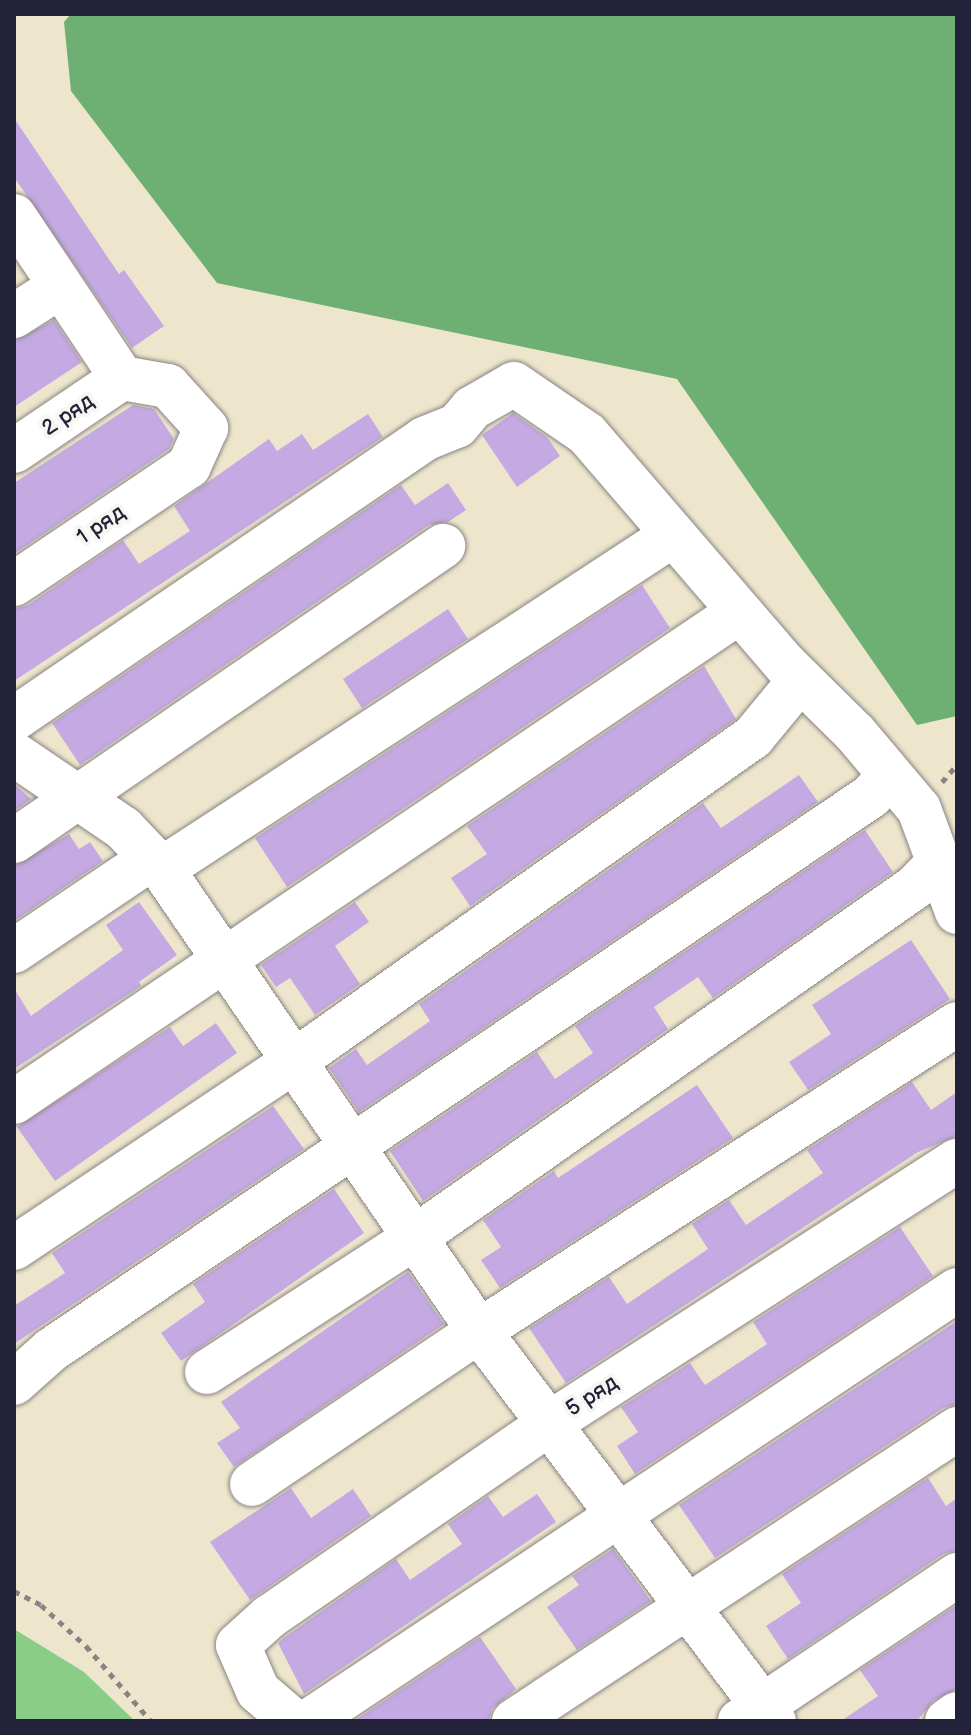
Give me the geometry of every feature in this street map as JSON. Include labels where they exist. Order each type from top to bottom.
[{"type":"street","points":[[14,216],[58,288],[122,378]]},
{"type":"street","points":[[14,316],[58,288]]},
{"type":"street","name":"2 ряд","points":[[14,451],[122,378]]},
{"type":"street","name":"1 ряд","points":[[14,584],[189,466],[206,428],[168,386],[122,378]]},
{"type":"street","points":[[14,719],[424,439],[457,426],[472,408],[514,384],[587,434],[739,612],[919,809],[957,912]]},
{"type":"street","points":[[14,951],[157,864],[673,535]]},
{"type":"street","points":[[14,841],[443,546]]},
{"type":"street","points":[[14,1102],[739,612]]},
{"type":"street","points":[[14,1248],[296,1060],[753,737],[800,680]]},
{"type":"street","points":[[14,754],[80,797],[157,864],[226,957],[296,1060],[350,1150],[479,1331],[688,1604],[759,1715],[957,1575]]},
{"type":"street","points":[[14,1383],[51,1350],[871,796],[889,775]]},
{"type":"street","points":[[207,1372],[414,1238],[915,887],[940,861]]},
{"type":"street","points":[[252,1484],[479,1331],[957,1024]]},
{"type":"street","name":"5 ряд","points":[[293,1721],[258,1691],[238,1645],[269,1617],[550,1423],[957,1161]]},
{"type":"street","points":[[309,1721],[957,1290]]},
{"type":"street","points":[[514,1721],[957,1429]]},
{"type":"street","points":[[947,1721],[957,1714]]},
{"type":"path","points":[[14,1591],[41,1605],[86,1646],[151,1721]]},
{"type":"green space","points":[[71,14],[957,14],[957,716],[917,725],[677,379],[217,283],[71,91],[64,22]]},
{"type":"green space","points":[[14,1629],[84,1672],[135,1721],[14,1721]]},
{"type":"building","points":[[14,118],[119,274],[124,270],[164,326],[132,348],[14,177]]},
{"type":"building","points":[[54,320],[82,362],[14,407],[14,341]]},
{"type":"building","points":[[133,405],[154,409],[174,439],[169,449],[14,554],[14,483]]},
{"type":"building","points":[[513,413],[547,437],[560,456],[517,487],[482,435]]},
{"type":"building","points":[[368,414],[383,437],[14,681],[14,609],[28,605],[123,540],[139,564],[190,531],[174,506],[269,439],[277,451],[302,434],[313,450]]},
{"type":"building","points":[[448,483],[466,510],[448,522],[429,525],[80,765],[52,723],[401,485],[415,505]]},
{"type":"building","points":[[642,585],[670,628],[287,887],[255,838]]},
{"type":"building","points":[[448,609],[468,639],[362,708],[343,679]]},
{"type":"building","points":[[704,666],[736,719],[470,906],[451,878],[487,854],[467,826]]},
{"type":"building","points":[[799,775],[818,802],[359,1112],[329,1068],[356,1049],[367,1065],[430,1021],[419,1004],[703,803],[721,828]]},
{"type":"building","points":[[14,784],[31,799],[14,811]]},
{"type":"building","points":[[865,830],[893,872],[713,998],[698,977],[654,1007],[668,1029],[423,1201],[390,1151],[537,1052],[555,1079],[593,1053],[575,1026]]},
{"type":"building","points":[[69,834],[79,849],[90,842],[103,861],[14,921],[14,866]]},
{"type":"building","points":[[139,902],[177,955],[139,982],[141,986],[14,1069],[14,988],[31,1016],[123,950],[106,925]]},
{"type":"building","points":[[355,902],[369,922],[335,946],[360,984],[315,1015],[290,978],[276,987],[261,965]]},
{"type":"building","points":[[911,940],[950,999],[808,1090],[789,1062],[831,1034],[812,1005]]},
{"type":"building","points":[[216,1023],[237,1053],[55,1181],[17,1127],[170,1027],[183,1046]]},
{"type":"building","points":[[912,1082],[931,1110],[957,1092],[957,1136],[918,1152],[566,1383],[529,1328],[609,1277],[627,1304],[708,1249],[692,1224],[729,1200],[746,1225],[823,1173],[807,1150]]},
{"type":"building","points":[[697,1085],[733,1138],[500,1288],[481,1260],[501,1247],[483,1220],[554,1171],[558,1178]]},
{"type":"building","points":[[273,1106],[304,1149],[14,1344],[14,1306],[65,1273],[52,1253]]},
{"type":"building","points":[[334,1189],[364,1233],[181,1361],[161,1333],[205,1302],[193,1284]]},
{"type":"building","points":[[900,1227],[933,1276],[635,1474],[617,1446],[638,1432],[621,1407],[690,1363],[705,1385],[767,1344],[753,1322]]},
{"type":"building","points":[[408,1272],[444,1324],[234,1467],[217,1443],[240,1428],[221,1402]]},
{"type":"building","points":[[957,1321],[957,1404],[943,1408],[715,1558],[679,1505]]},
{"type":"building","points":[[928,1478],[946,1506],[957,1498],[957,1550],[943,1554],[788,1659],[766,1626],[801,1603],[782,1574]]},
{"type":"building","points":[[291,1488],[311,1518],[353,1489],[371,1516],[250,1600],[210,1542]]},
{"type":"building","points":[[537,1494],[556,1522],[304,1694],[278,1643],[396,1559],[410,1580],[462,1544],[448,1524],[488,1496],[503,1517]]},
{"type":"building","points":[[613,1549],[651,1601],[577,1650],[547,1607],[579,1585],[572,1576]]},
{"type":"building","points":[[957,1605],[957,1689],[933,1701],[917,1721],[841,1721],[878,1696],[860,1670]]},
{"type":"building","points":[[480,1637],[516,1689],[492,1709],[489,1721],[354,1721]]}]
